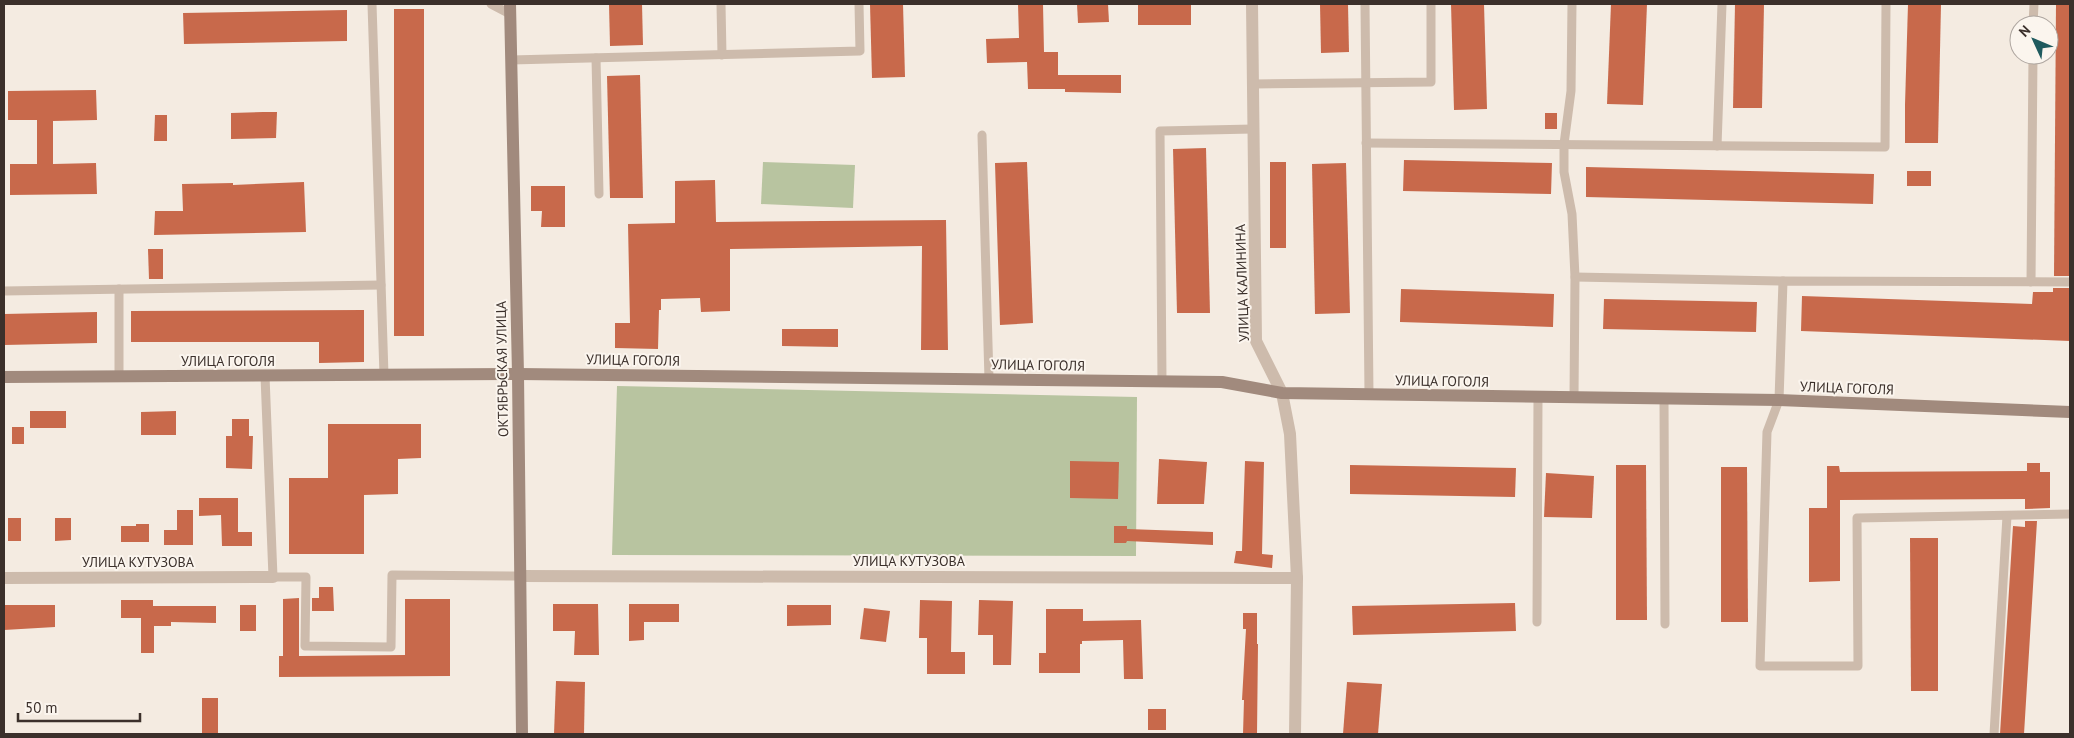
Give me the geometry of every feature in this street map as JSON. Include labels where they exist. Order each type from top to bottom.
[{"type":"main road","name":"ОКТЯБРЬСКАЯ УЛИЦА","points":[[510,9],[518,374],[522,734]]},
{"type":"main road","name":"УЛИЦА ГОГОЛЯ","points":[[4,377],[518,374],[1222,382],[1282,393],[1779,400],[2070,412]]},
{"type":"street","name":"УЛИЦА КАЛИНИНА","points":[[1252,4],[1256,341],[1282,393],[1290,434],[1297,578],[1295,734]]},
{"type":"street","name":"УЛИЦА КУТУЗОВА","points":[[520,576],[1219,576],[1297,578]]},
{"type":"street","name":"УЛИЦА КУТУЗОВА","points":[[4,578],[273,577]]},
{"type":"lane","points":[[372,4],[384,375]]},
{"type":"lane","points":[[492,4],[510,9]]},
{"type":"lane","points":[[721,4],[722,55]]},
{"type":"lane","points":[[511,60],[860,51],[859,4]]},
{"type":"lane","points":[[1365,4],[1369,394]]},
{"type":"lane","points":[[1253,84],[1431,82],[1430,4]]},
{"type":"lane","points":[[1572,4],[1571,90],[1564,144],[1564,172],[1572,214],[1576,277],[1574,398]]},
{"type":"lane","points":[[1717,146],[1722,4]]},
{"type":"lane","points":[[1366,143],[1885,147],[1886,4]]},
{"type":"lane","points":[[596,58],[599,194]]},
{"type":"lane","points":[[2031,282],[2033,65]]},
{"type":"lane","points":[[1162,381],[1160,130],[1254,129]]},
{"type":"lane","points":[[982,135],[989,379]]},
{"type":"lane","points":[[1576,277],[1784,281],[2070,282]]},
{"type":"lane","points":[[1784,281],[1779,400],[1767,432],[1760,666],[1858,666],[1857,518],[2070,514]]},
{"type":"lane","points":[[4,291],[381,286]]},
{"type":"lane","points":[[118,289],[119,376]]},
{"type":"lane","points":[[265,376],[273,577],[306,577],[306,646],[391,647],[392,575],[520,576]]},
{"type":"lane","points":[[1537,622],[1538,397]]},
{"type":"lane","points":[[1664,399],[1665,624]]},
{"type":"lane","points":[[1994,734],[2007,516]]},
{"type":"green space","points":[[763,162],[855,165],[853,208],[761,204]]},
{"type":"green space","points":[[617,386],[1137,397],[1136,556],[612,555]]},
{"type":"building","points":[[609,4],[642,4],[643,45],[610,46]]},
{"type":"building","points":[[870,4],[903,4],[905,77],[872,78]]},
{"type":"building","points":[[1018,4],[1043,4],[1044,52],[1058,52],[1058,75],[1121,75],[1121,93],[1065,92],[1065,89],[1028,89],[1027,62],[987,63],[986,39],[1019,38]]},
{"type":"building","points":[[1077,4],[1108,4],[1109,22],[1078,23]]},
{"type":"building","points":[[1138,4],[1191,4],[1191,25],[1138,25]]},
{"type":"building","points":[[1320,4],[1348,4],[1349,52],[1321,53]]},
{"type":"building","points":[[1451,4],[1484,4],[1487,109],[1454,110]]},
{"type":"building","points":[[1611,4],[1647,4],[1643,105],[1607,104]]},
{"type":"building","points":[[1735,4],[1764,4],[1762,108],[1733,108]]},
{"type":"building","points":[[1908,4],[1941,4],[1938,143],[1905,143]]},
{"type":"building","points":[[2056,4],[2070,4],[2070,276],[2054,276],[2056,65],[2059,65],[2059,15],[2056,15]]},
{"type":"building","points":[[394,9],[424,9],[424,336],[394,336]]},
{"type":"building","points":[[347,10],[347,41],[184,44],[183,13]]},
{"type":"building","points":[[640,75],[643,198],[610,198],[607,76]]},
{"type":"building","points":[[96,90],[97,120],[53,121],[53,164],[96,163],[97,194],[10,195],[10,164],[37,164],[37,120],[8,120],[8,91]]},
{"type":"building","points":[[277,112],[276,138],[231,139],[231,113]]},
{"type":"building","points":[[1545,113],[1557,113],[1557,129],[1545,129]]},
{"type":"building","points":[[155,115],[167,115],[167,141],[154,141]]},
{"type":"building","points":[[1206,148],[1210,313],[1177,313],[1173,149]]},
{"type":"building","points":[[1404,160],[1552,163],[1551,194],[1403,191]]},
{"type":"building","points":[[1027,162],[1033,323],[1000,325],[995,163]]},
{"type":"building","points":[[1270,162],[1286,162],[1286,248],[1270,248]]},
{"type":"building","points":[[1346,163],[1350,313],[1315,314],[1312,164]]},
{"type":"building","points":[[1586,167],[1874,174],[1873,204],[1586,197]]},
{"type":"building","points":[[1907,171],[1931,171],[1931,186],[1907,186]]},
{"type":"building","points":[[715,180],[716,222],[946,220],[948,350],[921,350],[922,246],[730,249],[730,311],[701,312],[700,298],[661,299],[658,349],[615,348],[615,323],[630,323],[628,224],[675,223],[675,181]]},
{"type":"building","points":[[304,182],[306,232],[154,235],[155,211],[183,211],[182,184],[233,183],[233,185]]},
{"type":"building","points":[[531,186],[565,186],[565,227],[541,227],[542,211],[531,211]]},
{"type":"building","points":[[148,249],[163,249],[163,279],[149,279]]},
{"type":"building","points":[[2053,288],[2070,288],[2070,341],[1801,331],[1802,296],[2032,304],[2033,292],[2053,292]]},
{"type":"building","points":[[1401,289],[1554,294],[1553,327],[1400,322]]},
{"type":"building","points":[[1604,299],[1757,302],[1756,332],[1603,329]]},
{"type":"building","points":[[364,310],[364,362],[319,363],[319,342],[131,342],[131,311]]},
{"type":"building","points":[[97,312],[97,343],[4,345],[4,314]]},
{"type":"building","points":[[782,329],[838,329],[838,347],[782,346]]},
{"type":"building","points":[[30,411],[66,411],[66,428],[30,428]]},
{"type":"building","points":[[176,411],[176,435],[141,435],[141,412]]},
{"type":"building","points":[[232,419],[249,419],[249,436],[253,436],[252,469],[226,468],[226,436],[232,436]]},
{"type":"building","points":[[328,424],[421,424],[421,458],[398,459],[398,494],[364,495],[364,554],[289,554],[289,478],[328,478]]},
{"type":"building","points":[[12,427],[24,427],[24,444],[12,444]]},
{"type":"building","points":[[1159,459],[1207,462],[1204,504],[1157,504]]},
{"type":"building","points":[[1070,461],[1119,462],[1118,499],[1070,498]]},
{"type":"building","points":[[1245,461],[1264,462],[1262,554],[1273,555],[1272,568],[1234,563],[1236,551],[1242,551]]},
{"type":"building","points":[[2027,463],[2040,463],[2040,472],[2050,472],[2050,508],[2025,509],[2025,499],[1840,500],[1840,581],[1809,582],[1809,508],[1827,508],[1827,466],[1839,466],[1840,472],[2027,471]]},
{"type":"building","points":[[1350,465],[1516,468],[1515,497],[1350,494]]},
{"type":"building","points":[[1616,465],[1646,465],[1647,620],[1616,620]]},
{"type":"building","points":[[1721,467],[1747,467],[1748,622],[1721,622]]},
{"type":"building","points":[[1546,473],[1594,476],[1592,518],[1544,517]]},
{"type":"building","points":[[199,498],[238,498],[238,532],[252,532],[252,546],[222,546],[221,515],[199,516]]},
{"type":"building","points":[[177,510],[193,510],[193,545],[164,545],[164,530],[177,530]]},
{"type":"building","points":[[8,518],[21,518],[21,541],[8,541]]},
{"type":"building","points":[[55,518],[71,518],[71,540],[55,541]]},
{"type":"building","points":[[2025,521],[2037,521],[2024,734],[2000,734],[2013,526],[2025,527]]},
{"type":"building","points":[[136,524],[149,524],[149,542],[121,542],[121,526],[136,526]]},
{"type":"building","points":[[1114,526],[1127,526],[1127,529],[1213,532],[1213,545],[1127,541],[1126,543],[1114,543]]},
{"type":"building","points":[[1910,538],[1938,538],[1938,691],[1911,691]]},
{"type":"building","points":[[319,587],[333,587],[334,611],[312,611],[312,598],[319,598]]},
{"type":"building","points":[[299,598],[299,656],[405,655],[405,599],[450,599],[450,676],[279,677],[279,656],[283,656],[283,599]]},
{"type":"building","points":[[121,600],[153,600],[153,606],[216,606],[216,623],[171,622],[171,626],[154,626],[154,653],[141,653],[141,618],[121,618]]},
{"type":"building","points":[[920,600],[952,601],[951,652],[965,652],[965,674],[927,674],[927,638],[919,638]]},
{"type":"building","points":[[979,600],[1013,601],[1011,665],[993,665],[993,635],[978,635]]},
{"type":"building","points":[[1515,603],[1516,631],[1353,635],[1352,606]]},
{"type":"building","points":[[553,604],[598,604],[599,655],[574,655],[575,631],[553,631]]},
{"type":"building","points":[[629,604],[679,604],[679,622],[644,622],[644,640],[629,641]]},
{"type":"building","points":[[4,605],[55,605],[55,627],[4,630]]},
{"type":"building","points":[[240,605],[256,605],[256,631],[240,631]]},
{"type":"building","points":[[787,605],[831,605],[831,625],[787,626]]},
{"type":"building","points":[[864,608],[890,611],[886,642],[860,639]]},
{"type":"building","points":[[1046,609],[1083,609],[1083,621],[1141,620],[1143,679],[1124,679],[1123,640],[1082,641],[1082,644],[1080,644],[1080,673],[1039,673],[1039,653],[1046,653]]},
{"type":"building","points":[[1243,613],[1257,613],[1257,734],[1243,734],[1244,700],[1242,700],[1246,629],[1243,629]]},
{"type":"building","points":[[556,681],[585,682],[584,734],[554,734]]},
{"type":"building","points":[[1347,682],[1382,684],[1378,734],[1343,734]]},
{"type":"building","points":[[202,698],[218,698],[218,734],[202,734]]},
{"type":"building","points":[[1148,709],[1166,709],[1166,730],[1148,730]]}]
